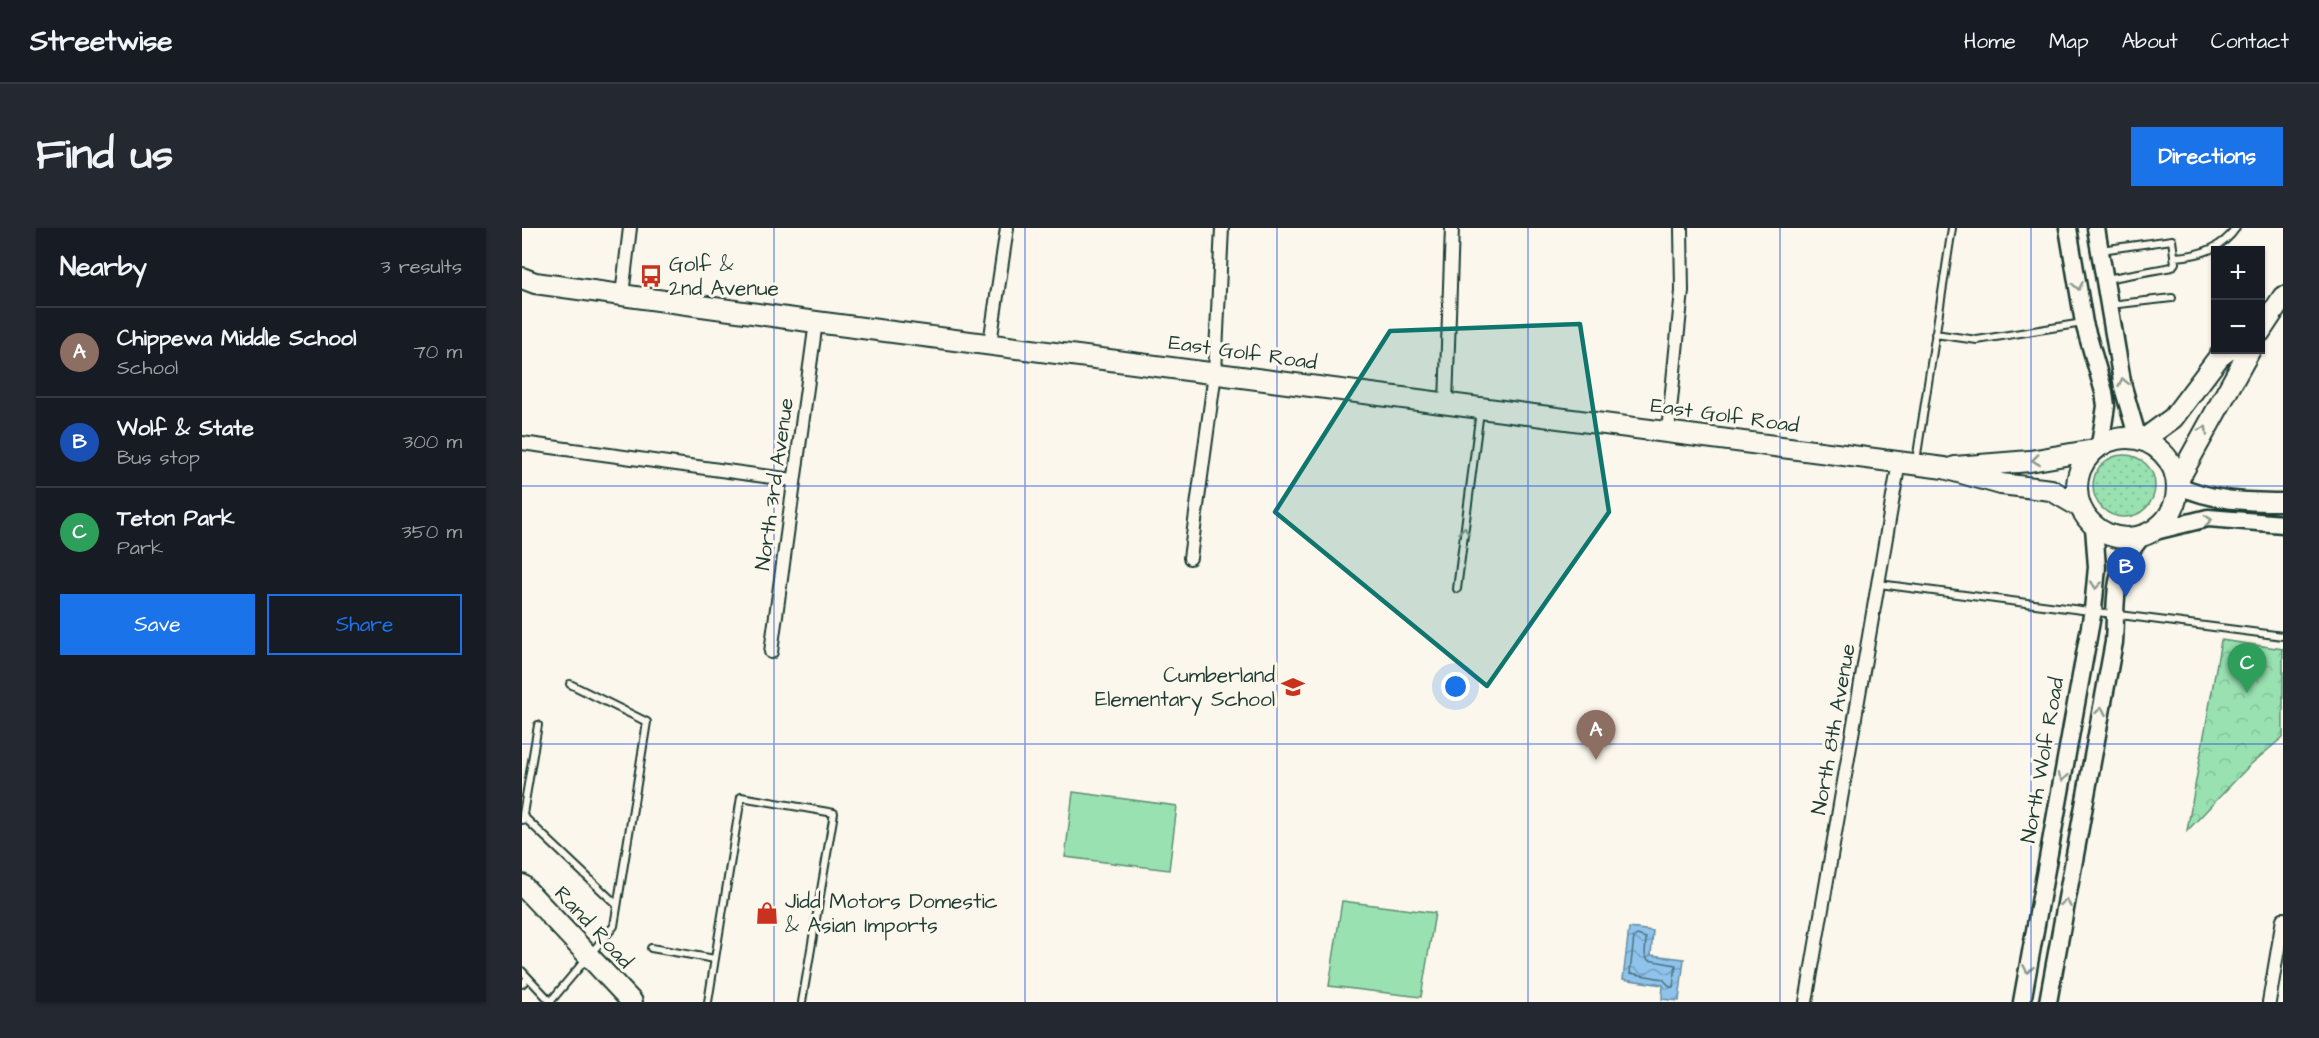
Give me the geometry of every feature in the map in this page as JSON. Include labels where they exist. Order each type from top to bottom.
[{"type":"main road","points":[[2068,228],[2084,323],[2106,406],[2097,448]]},
{"type":"main road","points":[[2096,228],[2123,387],[2140,440]]},
{"type":"main road","name":"East Golf Road","points":[[526,281],[816,322],[1944,468],[2001,484],[2051,490],[2080,507]]},
{"type":"main road","points":[[2265,322],[2283,297]]},
{"type":"main road","points":[[2140,440],[2173,418],[2223,354]]},
{"type":"main road","points":[[2177,483],[2248,354]]},
{"type":"main road","points":[[2048,1002],[2114,642],[2116,583],[2127,554],[2146,534],[2166,520],[2175,504],[2177,483],[2171,464],[2159,449],[2140,440],[2118,439],[2097,448],[2084,462],[2078,476],[2076,492],[2080,507],[2094,526],[2109,535],[2125,538],[2146,534],[2208,518],[2283,524]]},
{"type":"main road","name":"East Golf Road","points":[[1944,468],[2030,461],[2097,448]]},
{"type":"main road","points":[[2177,483],[2196,494],[2230,502],[2283,502]]},
{"type":"main road","name":"North Wolf Road","points":[[2022,1002],[2093,610],[2097,567],[2094,526]]},
{"type":"main road","name":"Rand Road","points":[[522,885],[632,1002]]},
{"type":"street","points":[[622,295],[630,228]]},
{"type":"street","points":[[990,343],[1007,228]]},
{"type":"street","points":[[1190,558],[1215,373],[1222,228]]},
{"type":"street","points":[[1446,403],[1452,228]]},
{"type":"street","points":[[1668,431],[1682,291],[1681,228]]},
{"type":"street","name":"North 3rd Avenue","points":[[771,652],[816,322]]},
{"type":"street","points":[[522,443],[793,480]]},
{"type":"street","name":"North 8th Avenue","points":[[1806,1002],[1878,584],[1907,463]]},
{"type":"street","points":[[2269,1002],[2283,919]]},
{"type":"lane","points":[[1907,463],[1935,334],[1952,228]]},
{"type":"lane","points":[[2174,257],[2190,256],[2210,250],[2229,239],[2236,228]]},
{"type":"lane","points":[[2100,250],[2172,240],[2174,257],[2172,267],[2105,279]]},
{"type":"lane","points":[[2110,304],[2172,298]]},
{"type":"lane","points":[[1935,334],[1977,339],[2084,323]]},
{"type":"lane","points":[[1457,589],[1480,407]]},
{"type":"lane","points":[[1878,584],[2283,636]]},
{"type":"lane","points":[[522,971],[551,1002],[614,926],[618,905],[647,722],[570,684]]},
{"type":"lane","points":[[538,725],[523,819],[618,905]]},
{"type":"lane","points":[[708,1002],[741,797],[834,813],[802,1002]]},
{"type":"lane","points":[[651,948],[715,959]]},
{"type":"lane","points":[[522,984],[528,978]]},
{"type":"highlighted area","points":[[1580,324],[1609,512],[1487,686],[1275,512],[1390,331]]},
{"type":"green space","points":[[2124,455],[2146,464],[2155,486],[2146,508],[2124,517],[2102,508],[2093,486],[2102,464]]},
{"type":"green space","points":[[2221,640],[2283,649],[2283,737],[2250,765],[2187,831]]},
{"type":"green space","points":[[1073,792],[1177,806],[1169,870],[1065,857]]},
{"type":"green space","points":[[1342,901],[1435,913],[1421,997],[1329,986]]},
{"type":"water","points":[[1629,928],[1653,931],[1651,955],[1684,959],[1679,1001],[1662,999],[1663,985],[1623,979]]},
{"type":"place","name":"Golf & 2nd Avenue","points":[[651,276]]},
{"type":"place","name":"Wolf & State","points":[[2126,597]]},
{"type":"place","name":"Cumberland Elementary School","points":[[1293,687]]},
{"type":"place","name":"Teton Park","points":[[2247,693]]},
{"type":"place","name":"Chippewa Middle School","points":[[1596,760]]},
{"type":"place","name":"Jidd Motors Domestic & Asian Imports","points":[[767,913]]}]
